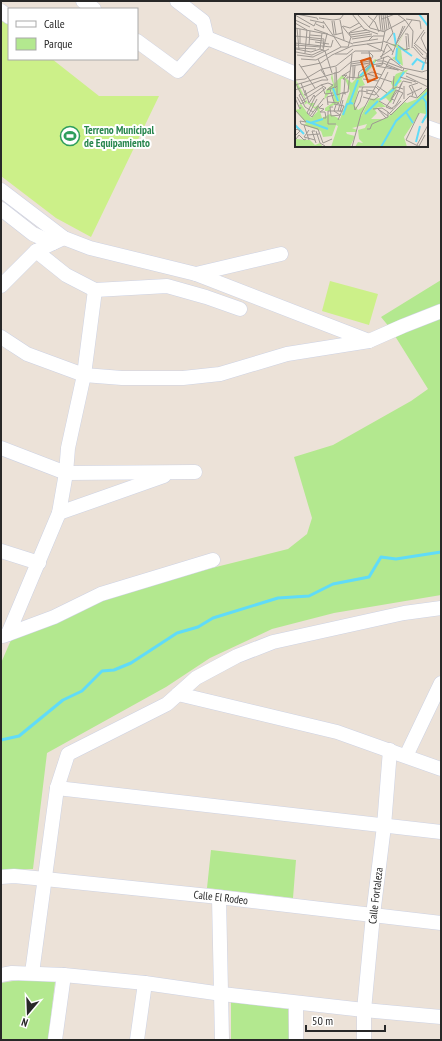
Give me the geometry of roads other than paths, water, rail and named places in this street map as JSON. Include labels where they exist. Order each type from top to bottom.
[{"type":"street","points":[[83,1],[93,8]]},
{"type":"street","points":[[177,1],[203,21],[207,38]]},
{"type":"street","points":[[138,42],[178,71],[207,38]]},
{"type":"street","points":[[207,38],[295,74]]},
{"type":"street","points":[[428,126],[441,132]]},
{"type":"street","points":[[1,190],[58,240]]},
{"type":"street","points":[[1,210],[33,234],[196,274],[369,341]]},
{"type":"street","points":[[1,286],[36,250],[58,240]]},
{"type":"street","points":[[36,250],[66,275],[95,290],[167,286],[206,297],[240,309]]},
{"type":"street","points":[[196,274],[281,254]]},
{"type":"street","points":[[4,635],[39,564],[59,513],[66,473],[68,448],[84,375],[95,290]]},
{"type":"street","points":[[1,337],[27,354],[84,375],[122,378],[175,378],[220,374],[287,354],[369,341],[441,311]]},
{"type":"street","points":[[1,448],[66,473],[195,472]]},
{"type":"street","points":[[59,513],[176,472]]},
{"type":"street","points":[[1,551],[39,564]]},
{"type":"street","points":[[4,635],[54,617],[101,594],[213,560]]},
{"type":"street","points":[[32,973],[57,788],[68,754],[167,704],[196,678],[237,656],[273,642],[404,613],[441,608]]},
{"type":"street","points":[[406,756],[437,701],[441,683]]},
{"type":"street","points":[[178,694],[337,732],[441,769]]},
{"type":"street","name":"Calle Fortaleza","points":[[364,1040],[364,1010],[373,915],[384,826],[390,750]]},
{"type":"street","points":[[57,788],[441,832]]},
{"type":"street","name":"Calle El Rodeo","points":[[1,876],[14,876],[220,897],[441,923]]},
{"type":"street","points":[[220,897],[222,1040]]},
{"type":"street","points":[[1,975],[12,973],[64,975],[364,1010],[441,1017]]},
{"type":"street","points":[[56,1040],[64,975]]},
{"type":"street","points":[[137,1040],[145,984]]},
{"type":"street","points":[[296,1002],[296,1040]]},
{"type":"waterway","points":[[1,740],[19,736],[63,700],[82,691],[102,671],[114,670],[131,663],[177,633],[198,627],[213,618],[278,598],[309,596],[333,584],[369,577],[381,557],[396,559],[441,552]]},
{"type":"place","name":"Terreno Municipal de Equipamiento","points":[[70,136]]}]
